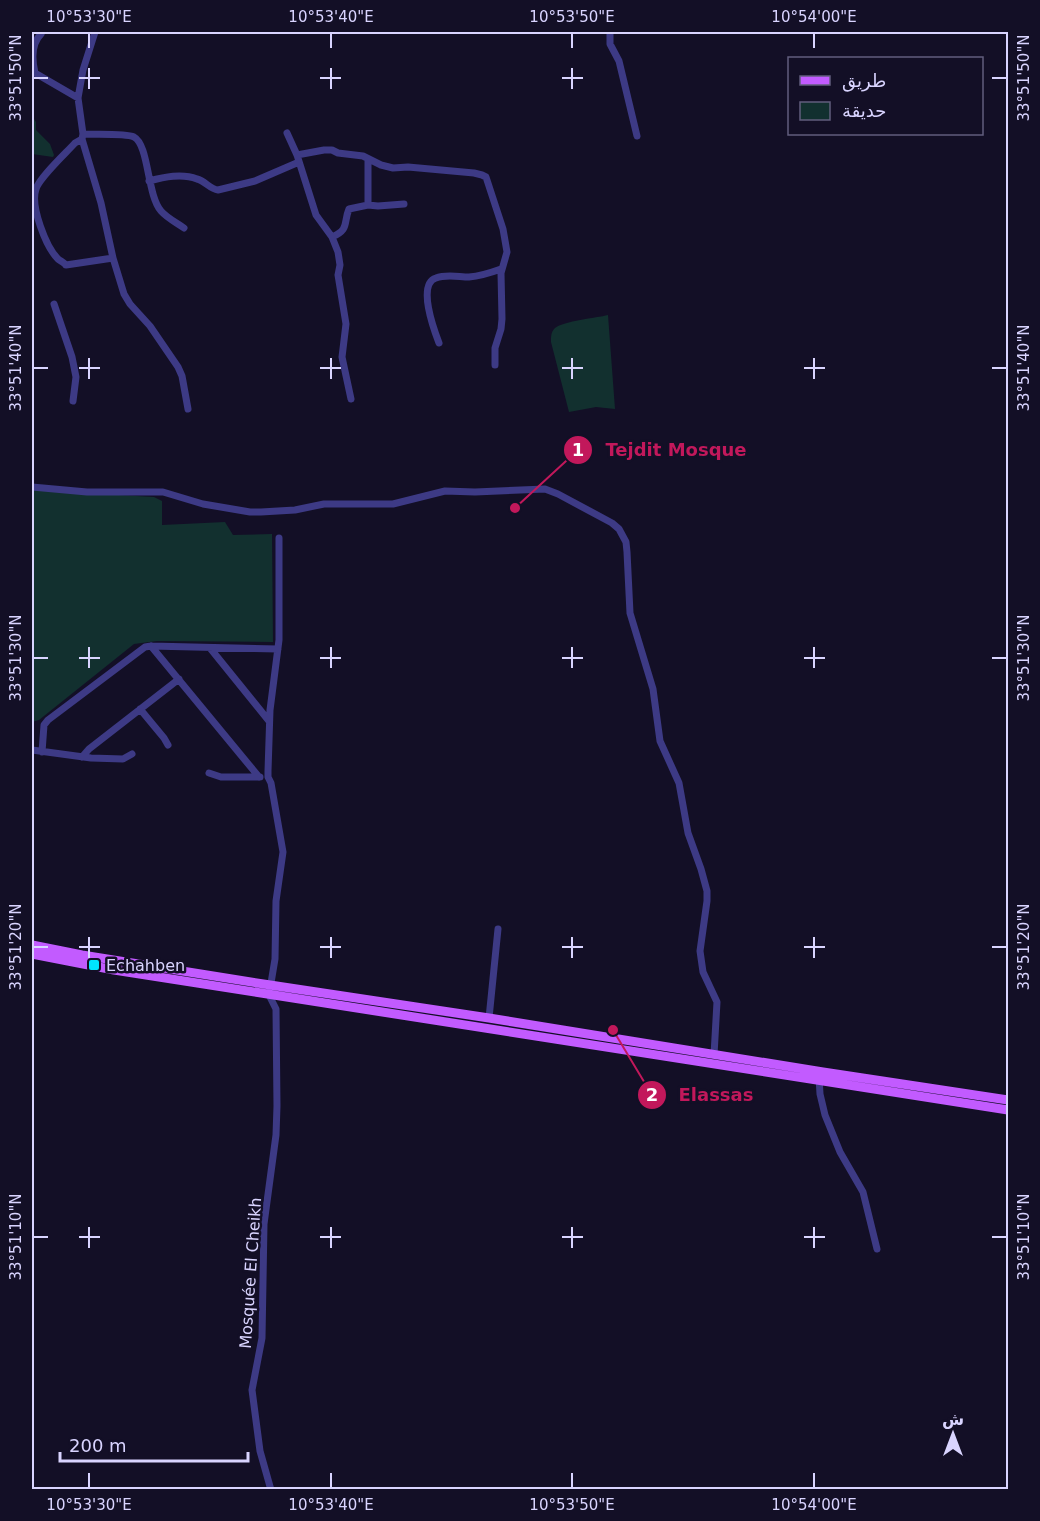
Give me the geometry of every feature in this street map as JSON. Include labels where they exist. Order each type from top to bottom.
[{"type":"main road","points":[[32,945],[114,965],[270,990],[281,987],[489,1018],[536,1030],[819,1076],[1008,1110]]},
{"type":"main road","points":[[32,954],[258,983],[288,998],[714,1055],[819,1076],[1008,1100]]},
{"type":"street","points":[[95,32],[82,70],[78,98],[82,137],[124,294],[129,304],[150,326],[178,367],[182,376],[188,409]]},
{"type":"street","points":[[610,32],[610,44],[619,61],[637,136]]},
{"type":"street","points":[[41,34],[37,38],[32,57],[35,72],[78,98]]},
{"type":"street","points":[[287,133],[298,158],[316,215],[332,237],[338,252],[340,265],[338,275],[345,324],[342,357],[351,399]]},
{"type":"street","points":[[114,258],[66,265],[58,260],[50,249],[34,208],[36,187],[82,137],[127,136],[134,138],[142,146],[149,181],[161,212],[184,228]]},
{"type":"street","points":[[149,181],[164,177],[185,176],[196,178],[218,190],[255,181],[298,158],[318,151],[332,150],[338,153],[358,155],[387,167],[427,168],[482,174],[486,177],[507,252],[501,270],[502,319],[495,348],[495,365]]},
{"type":"street","points":[[368,159],[368,205]]},
{"type":"street","points":[[332,237],[346,228],[347,212],[350,209],[368,205],[404,204]]},
{"type":"street","points":[[439,343],[428,310],[431,281],[442,277],[483,276],[501,270]]},
{"type":"street","points":[[54,304],[72,357],[76,377],[73,401]]},
{"type":"street","points":[[32,487],[87,492],[163,492],[203,504],[250,512],[295,510],[334,503],[393,504],[446,491],[545,489],[612,523],[619,529],[626,542],[630,613],[653,689],[660,741],[679,783],[688,833],[707,891],[700,951],[703,972],[717,1002],[714,1055]]},
{"type":"street","points":[[270,990],[275,959],[276,901],[284,852],[268,777],[270,721],[279,640],[279,538]]},
{"type":"street","points":[[42,752],[44,725],[48,720],[141,649],[151,646],[278,649]]},
{"type":"street","points":[[151,646],[259,777]]},
{"type":"street","points":[[210,648],[270,721]]},
{"type":"street","points":[[82,757],[178,679]]},
{"type":"street","points":[[140,709],[168,745]]},
{"type":"street","points":[[32,750],[82,757],[123,759],[132,754]]},
{"type":"street","points":[[209,773],[221,777],[268,777]]},
{"type":"street","points":[[489,1018],[498,929]]},
{"type":"street","points":[[258,983],[265,981],[273,973]]},
{"type":"street","points":[[273,973],[281,987]]},
{"type":"street","name":"Mosquée El Cheikh","points":[[270,990],[276,1009],[276,1135],[264,1224],[262,1338],[252,1390],[260,1451],[271,1490]]},
{"type":"street","points":[[276,1009],[280,1002],[288,998]]},
{"type":"street","points":[[819,1076],[821,1104],[840,1152],[865,1198],[877,1249]]},
{"type":"green space","points":[[32,119],[36,122],[36,130],[50,144],[53,157],[32,154]]},
{"type":"green space","points":[[608,315],[615,409],[596,407],[569,412],[551,342],[552,333],[555,328],[565,323]]},
{"type":"green space","points":[[32,490],[154,497],[162,501],[162,525],[225,522],[233,535],[272,534],[273,642],[157,641],[134,644],[39,720],[32,722]]},
{"type":"place","name":"Tejdit Mosque","points":[[515,508]]},
{"type":"place","name":"Echahben","points":[[94,965]]},
{"type":"place","name":"Elassas","points":[[613,1030]]}]
